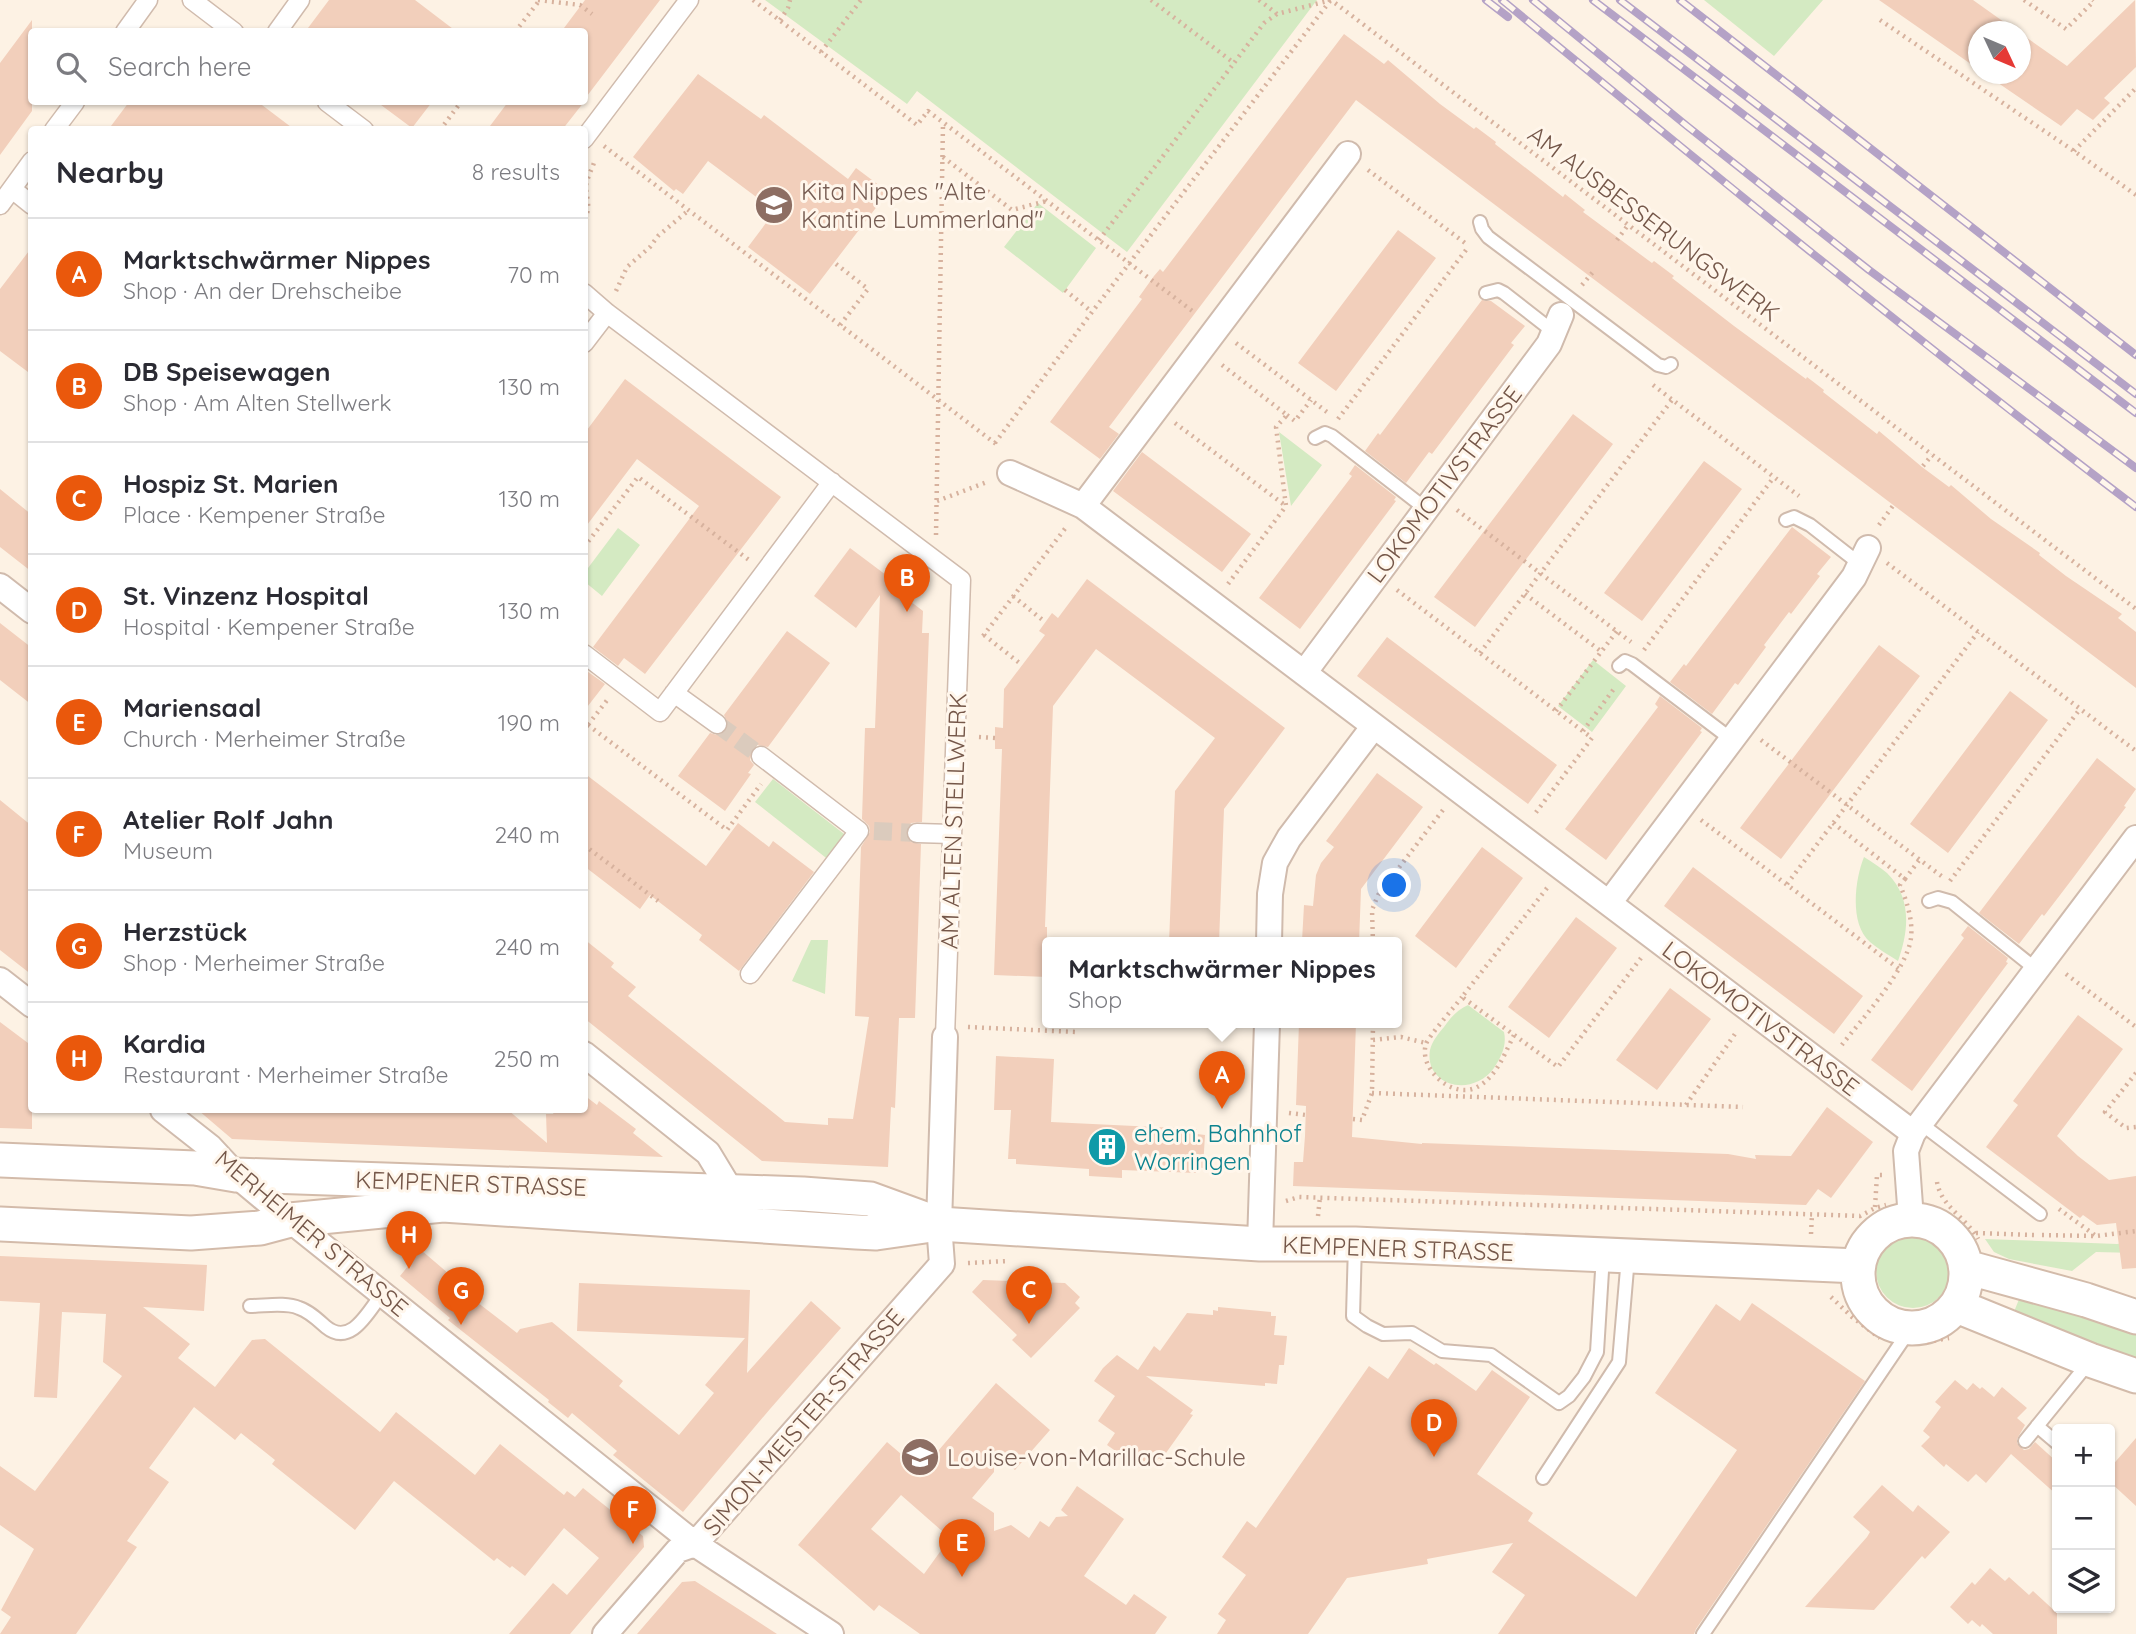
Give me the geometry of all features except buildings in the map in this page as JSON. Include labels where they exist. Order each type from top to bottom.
[{"type":"main road","name":"KEMPENER STRASSE","points":[[0,1160],[195,1168],[236,1175],[731,1191],[870,1199],[939,1224]]},
{"type":"main road","name":"KEMPENER STRASSE","points":[[0,1224],[191,1233],[260,1228],[290,1220],[443,1205],[876,1233],[939,1224],[1259,1244],[1354,1244],[1858,1266]]},
{"type":"main road","points":[[1974,1256],[1957,1306],[1941,1320],[1921,1328],[1900,1328],[1882,1320],[1866,1304],[1858,1283],[1858,1266],[1867,1243],[1883,1228],[1911,1210],[1925,1221],[1944,1230],[1974,1256],[2086,1300],[2135,1316]]},
{"type":"main road","points":[[1957,1306],[2136,1376]]},
{"type":"street","points":[[128,28],[148,0]]},
{"type":"street","points":[[192,0],[229,28]]},
{"type":"street","points":[[279,28],[300,0]]},
{"type":"street","points":[[590,138],[689,0]]},
{"type":"street","points":[[57,126],[73,105]]},
{"type":"street","points":[[331,105],[359,126]]},
{"type":"street","points":[[1083,506],[1348,154]]},
{"type":"street","points":[[0,205],[28,167]]},
{"type":"street","points":[[12,189],[28,202]]},
{"type":"street","name":"AM ALTEN STELLWERK","points":[[588,296],[961,580],[939,1224]]},
{"type":"street","name":"LOKOMOTIVSTRASSE","points":[[1304,673],[1549,344],[1566,310]]},
{"type":"street","points":[[588,338],[607,313]]},
{"type":"street","name":"LOKOMOTIVSTRASSE","points":[[1010,473],[1083,506],[1825,1066],[1917,1128]]},
{"type":"street","points":[[588,657],[660,712],[832,482]]},
{"type":"street","points":[[1608,903],[1854,577],[1864,556]]},
{"type":"street","points":[[0,586],[28,608]]},
{"type":"street","points":[[674,692],[717,724]]},
{"type":"street","points":[[1269,937],[1270,894],[1275,863],[1289,838],[1374,726]]},
{"type":"street","points":[[750,974],[867,831],[768,761]]},
{"type":"street","points":[[917,833],[952,834]]},
{"type":"street","points":[[1911,1210],[1906,1151],[1917,1128],[2136,838]]},
{"type":"street","points":[[0,980],[28,1002]]},
{"type":"street","points":[[1259,1244],[1267,1028]]},
{"type":"street","points":[[588,1057],[708,1153],[731,1191]]},
{"type":"street","name":"MERHEIMER STRASSE","points":[[167,1113],[210,1147],[236,1175],[290,1220],[695,1544],[831,1634]]},
{"type":"street","name":"SIMON-MEISTER-STRASSE","points":[[605,1634],[678,1550],[695,1544],[940,1267],[939,1224]]},
{"type":"lane","points":[[1480,222],[1488,237],[1566,310],[1658,365],[1666,367],[1671,364]]},
{"type":"lane","points":[[1486,293],[1498,290],[1566,310]]},
{"type":"lane","points":[[1315,438],[1325,433],[1332,436],[1426,509]]},
{"type":"lane","points":[[1786,520],[1794,517],[1864,556]]},
{"type":"lane","points":[[1619,666],[1625,661],[1632,664],[1731,739]]},
{"type":"lane","points":[[1929,901],[1938,898],[1952,902],[2041,964]]},
{"type":"lane","points":[[1917,1128],[2040,1214]]},
{"type":"lane","points":[[1354,1244],[1353,1316],[1383,1334],[1412,1333],[1442,1351],[1491,1355],[1559,1403],[1569,1396],[1584,1377],[1597,1352],[1615,1256]]},
{"type":"lane","points":[[1543,1478],[1619,1362],[1615,1256]]},
{"type":"lane","points":[[250,1306],[296,1306],[332,1332],[345,1334],[358,1325],[382,1294]]},
{"type":"lane","points":[[1703,1634],[1911,1328]]},
{"type":"lane","points":[[2025,1441],[2090,1360]]},
{"type":"lane","points":[[2037,1426],[2052,1439]]},
{"type":"path","points":[[518,28],[539,0],[580,5],[592,14]]},
{"type":"path","points":[[753,0],[917,125],[928,111],[1130,263]]},
{"type":"path","points":[[780,20],[790,0]]},
{"type":"path","points":[[821,52],[861,0]]},
{"type":"path","points":[[1151,0],[1234,63]]},
{"type":"path","points":[[1259,0],[1278,14]]},
{"type":"path","points":[[590,138],[995,443],[1331,0]]},
{"type":"path","points":[[1099,240],[1264,23],[1278,14],[1331,0]]},
{"type":"path","name":"AM AUSBESSERUNGSWERK","points":[[1331,0],[2136,609]]},
{"type":"path","points":[[2024,0],[2066,29],[2093,0]]},
{"type":"path","points":[[1880,20],[2136,195]]},
{"type":"path","points":[[2074,151],[2136,88]]},
{"type":"path","points":[[443,126],[459,105]]},
{"type":"path","points":[[936,561],[943,123]]},
{"type":"path","points":[[588,179],[594,165],[590,138]]},
{"type":"path","points":[[1337,420],[1469,246],[1348,154]]},
{"type":"path","points":[[943,156],[1012,210],[1047,201]]},
{"type":"path","points":[[607,313],[627,267],[689,210]]},
{"type":"path","points":[[1617,240],[1628,225]]},
{"type":"path","points":[[836,264],[868,289],[840,325]]},
{"type":"path","points":[[1065,290],[1092,312]]},
{"type":"path","points":[[1202,349],[1295,421],[1311,400]]},
{"type":"path","points":[[1650,383],[1805,501]]},
{"type":"path","points":[[1480,653],[1672,400]]},
{"type":"path","points":[[1157,409],[1286,506]]},
{"type":"path","points":[[1213,605],[1286,506],[1276,427],[1286,415]]},
{"type":"path","points":[[1923,466],[1932,455]]},
{"type":"path","points":[[588,542],[638,477],[765,572]]},
{"type":"path","points":[[1643,650],[1774,477]]},
{"type":"path","points":[[937,501],[967,489]]},
{"type":"path","points":[[958,668],[1083,506]]},
{"type":"path","points":[[1864,556],[1978,632],[2136,751]]},
{"type":"path","points":[[1377,575],[1592,738],[1519,835]]},
{"type":"path","points":[[1525,594],[1602,652]]},
{"type":"path","points":[[1013,596],[1045,622]]},
{"type":"path","points":[[1556,711],[1617,631]]},
{"type":"path","points":[[1787,884],[1978,632]]},
{"type":"path","points":[[984,634],[1022,665]]},
{"type":"path","points":[[1591,666],[1600,673]]},
{"type":"path","points":[[1583,731],[1617,686],[1608,680]]},
{"type":"path","points":[[588,724],[621,682]]},
{"type":"path","points":[[1949,881],[2080,709]]},
{"type":"path","points":[[588,728],[727,830],[768,761]]},
{"type":"path","points":[[1373,937],[1373,911],[1378,895],[1459,790]]},
{"type":"path","points":[[1682,805],[1899,969]]},
{"type":"path","points":[[1833,823],[1905,879]]},
{"type":"path","points":[[588,848],[659,901]]},
{"type":"path","points":[[1825,1066],[1899,969],[1911,939],[1908,904],[1900,885],[1920,859]]},
{"type":"path","points":[[1514,1035],[1491,1076],[1477,1088],[1462,1093],[1446,1085],[1434,1074],[1426,1058],[1426,1043],[1562,868]]},
{"type":"path","points":[[1462,997],[1558,1067],[1655,938]]},
{"type":"path","points":[[2041,964],[2136,1027]]},
{"type":"path","points":[[1685,1105],[1751,1010]]},
{"type":"path","points":[[1353,1119],[1362,1120],[1372,1093],[1373,1028]]},
{"type":"path","points":[[946,1031],[1076,1032]]},
{"type":"path","points":[[1373,1040],[1401,1037],[1426,1043]]},
{"type":"path","points":[[2136,1073],[2105,1112],[2126,1128],[2136,1126]]},
{"type":"path","points":[[1372,1093],[1462,1093],[1743,1107]]},
{"type":"path","points":[[1875,1208],[1877,1175],[1935,1171],[1938,1190],[1947,1205],[1975,1233],[2096,1236],[2136,1231]]},
{"type":"path","points":[[1261,1210],[1298,1196],[1860,1216],[1875,1208],[1911,1210]]},
{"type":"path","points":[[1974,1256],[1975,1233]]},
{"type":"green space","points":[[765,0],[1317,0],[1127,252],[917,91],[907,104]]},
{"type":"green space","points":[[1704,0],[1823,0],[1774,56]]},
{"type":"green space","points":[[1038,203],[1096,248],[1063,293],[1004,247]]},
{"type":"green space","points":[[1279,432],[1322,465],[1291,506]]},
{"type":"green space","points":[[618,528],[640,545],[602,596],[588,584],[588,568]]},
{"type":"green space","points":[[1593,660],[1626,686],[1592,732],[1558,706]]},
{"type":"green space","points":[[773,779],[848,837],[830,861],[755,802]]},
{"type":"green space","points":[[1864,857],[1887,873],[1901,893],[1906,926],[1898,961],[1870,942],[1859,924],[1856,889]]},
{"type":"green space","points":[[811,940],[828,940],[825,994],[792,981]]},
{"type":"green space","points":[[1468,1005],[1504,1032],[1504,1047],[1494,1068],[1484,1078],[1462,1085],[1451,1084],[1434,1072],[1430,1062],[1430,1050],[1449,1020]]},
{"type":"green space","points":[[1913,1234],[1934,1240],[1944,1250],[1950,1271],[1944,1292],[1934,1302],[1913,1308],[1892,1302],[1882,1292],[1876,1271],[1882,1250],[1892,1240]]},
{"type":"green space","points":[[1985,1239],[2117,1244],[2136,1241],[2136,1253],[2096,1252],[2072,1271],[2009,1259],[1994,1252]]},
{"type":"green space","points":[[2022,1292],[2136,1327],[2136,1361],[2011,1319]]},
{"type":"tunnel","points":[[717,724],[761,756]]},
{"type":"tunnel","points":[[874,831],[917,833]]},
{"type":"railway","points":[[1486,0],[1508,17]]},
{"type":"railway","points":[[1502,0],[1737,193],[2136,507]]},
{"type":"railway","points":[[1533,0],[1869,270],[2136,468]]},
{"type":"railway","points":[[1593,0],[2136,413]]},
{"type":"railway","points":[[1620,0],[2136,394]]},
{"type":"railway","points":[[1680,0],[2136,355]]},
{"type":"place","name":"Kita Nippes \"Alte Kantine Lummerland\"","points":[[774,205]]},
{"type":"place","name":"DB Speisewagen","points":[[907,612]]},
{"type":"place","name":"Marktschwärmer Nippes","points":[[1222,1109]]},
{"type":"place","name":"ehem. Bahnhof Worringen","points":[[1107,1147]]},
{"type":"place","name":"Kardia","points":[[409,1269]]},
{"type":"place","name":"Hospiz St. Marien","points":[[1029,1324]]},
{"type":"place","name":"Herzstück","points":[[461,1325]]},
{"type":"place","name":"Louise-von-Marillac-Schule","points":[[920,1457]]},
{"type":"place","name":"St. Vinzenz Hospital","points":[[1434,1457]]},
{"type":"place","name":"Atelier Rolf Jahn","points":[[633,1544]]},
{"type":"place","name":"Mariensaal","points":[[962,1577]]}]
